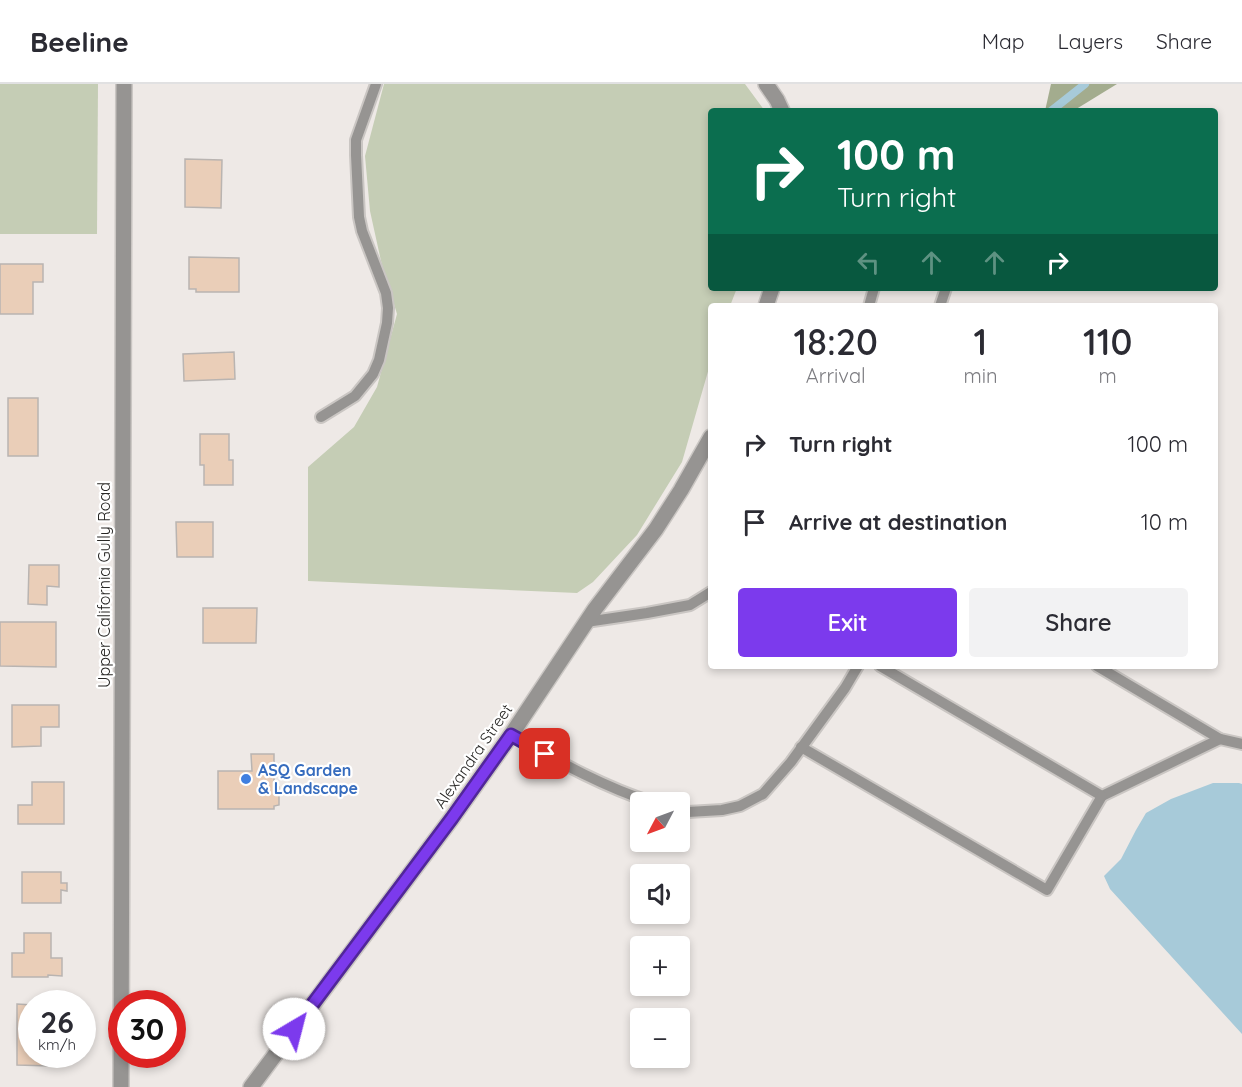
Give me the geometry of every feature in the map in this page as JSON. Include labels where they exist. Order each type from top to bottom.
[{"type":"street","name":"Upper California Gully Road","points":[[121,1087],[124,84]]},
{"type":"street","points":[[766,84],[781,108]]},
{"type":"street","name":"Alexandra Street","points":[[251,1087],[511,735],[595,609],[656,529],[708,442]]},
{"type":"lane","points":[[321,417],[355,396],[373,374],[379,360],[387,323],[386,293],[362,231],[359,217],[356,155],[356,140],[376,84]]},
{"type":"lane","points":[[586,622],[690,604],[708,594]]},
{"type":"lane","points":[[690,812],[722,810],[740,806],[763,794],[801,747],[845,688],[856,669]]},
{"type":"lane","points":[[885,669],[1102,796]]},
{"type":"lane","points":[[1102,669],[1220,739],[1242,744]]},
{"type":"lane","points":[[511,735],[630,795]]},
{"type":"lane","points":[[801,747],[1047,890],[1102,796],[1220,739]]},
{"type":"green space","points":[[0,84],[98,84],[97,234],[0,234]]},
{"type":"green space","points":[[384,84],[745,84],[763,108],[708,108],[708,291],[736,291],[731,303],[708,303],[708,371],[682,462],[637,535],[593,582],[577,593],[308,581],[308,467],[354,427],[377,387],[397,314],[381,261],[370,211],[365,156]]},
{"type":"green space","points":[[1051,84],[1117,84],[1078,108],[1046,108]]},
{"type":"water","points":[[1213,783],[1242,784],[1242,1034],[1110,889],[1104,876],[1121,859],[1146,813],[1171,799]]},
{"type":"building","points":[[185,159],[222,160],[221,208],[185,207]]},
{"type":"building","points":[[189,257],[239,258],[239,292],[196,292],[196,289],[189,289]]},
{"type":"building","points":[[0,264],[43,264],[43,282],[33,282],[33,314],[0,314]]},
{"type":"building","points":[[234,352],[235,379],[184,381],[183,354]]},
{"type":"building","points":[[8,398],[38,398],[38,456],[8,456]]},
{"type":"building","points":[[200,434],[229,434],[229,460],[233,460],[233,485],[204,485],[204,465],[200,465]]},
{"type":"building","points":[[176,522],[213,522],[213,557],[177,557]]},
{"type":"building","points":[[29,565],[59,565],[59,587],[47,586],[47,605],[28,604]]},
{"type":"building","points":[[203,608],[257,608],[256,643],[203,643]]},
{"type":"building","points":[[0,622],[56,622],[56,667],[0,666]]},
{"type":"building","points":[[12,705],[59,705],[59,727],[41,727],[41,746],[12,747]]},
{"type":"building","name":"ASQ Garden & Landscape","points":[[251,754],[274,754],[274,787],[279,787],[279,805],[274,806],[274,809],[218,809],[218,771],[252,771]]},
{"type":"building","points":[[32,782],[64,782],[64,824],[18,824],[18,805],[32,805]]},
{"type":"building","points":[[22,872],[61,872],[61,883],[67,883],[67,891],[61,890],[61,903],[22,903]]},
{"type":"building","points":[[24,933],[51,933],[51,958],[62,958],[62,976],[12,977],[12,953],[24,953]]},
{"type":"building","points":[[17,1004],[18,1065],[17,1065]]},
{"type":"waterway","points":[[1055,108],[1085,84]]},
{"type":"place","name":"ASQ Garden & Landscape","points":[[246,779]]},
{"type":"route","points":[[294,1029],[452,818],[511,735],[545,754]]}]
